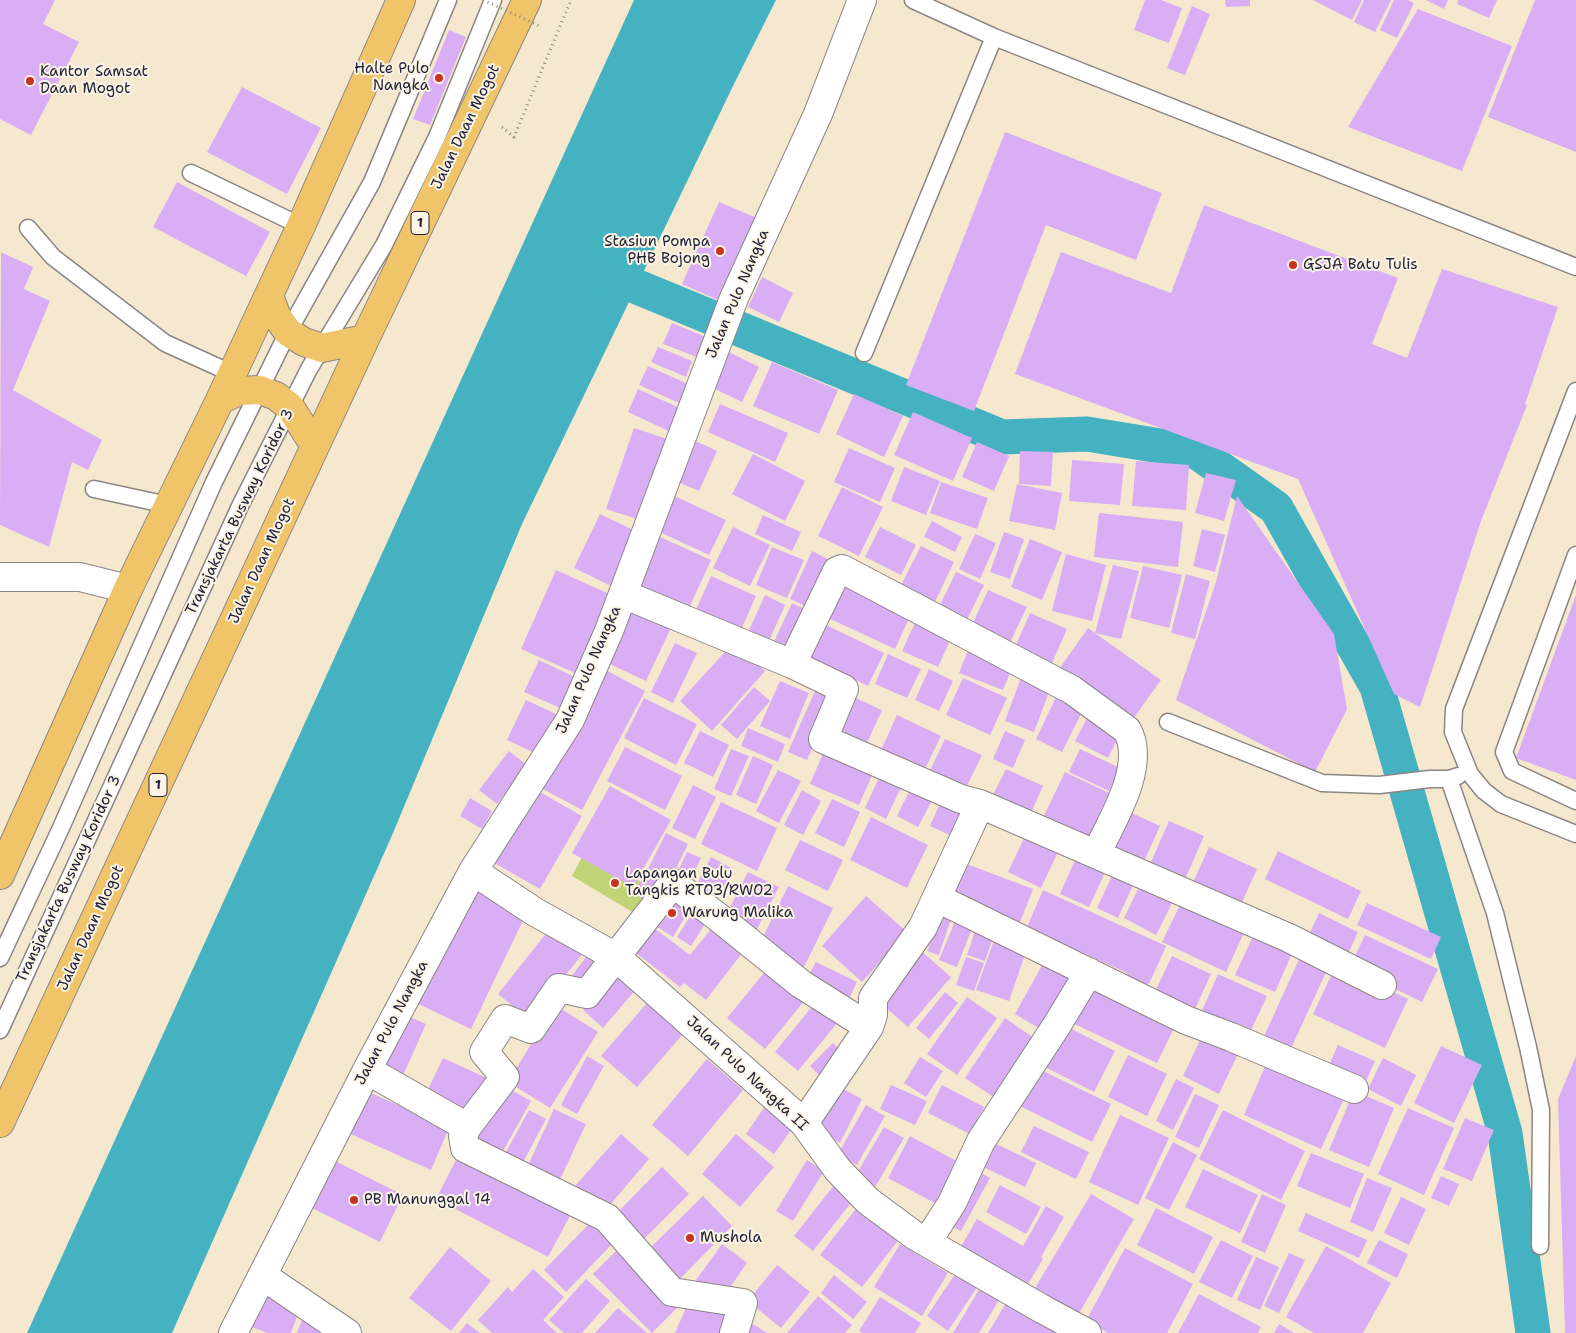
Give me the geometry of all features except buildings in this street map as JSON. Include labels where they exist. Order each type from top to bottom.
[{"type":"highway","points":[[1,868],[128,589],[220,400],[301,226],[401,0]]},
{"type":"highway","name":"Jalan Daan Mogot","points":[[0,1123],[365,339],[527,0]]},
{"type":"highway","points":[[269,295],[276,315],[288,332],[304,342],[322,348],[365,339]]},
{"type":"highway","points":[[220,400],[239,391],[260,390],[276,396],[290,407],[315,446]]},
{"type":"street","name":"Jalan Pulo Nangka","points":[[233,1333],[367,1070],[473,871],[570,720],[609,631],[734,298],[818,114],[862,0]]},
{"type":"street","points":[[792,664],[837,571],[842,569],[1072,690],[1127,730],[1132,739],[1134,760],[1124,797],[1096,854]]},
{"type":"street","points":[[0,577],[80,577],[128,589]]},
{"type":"street","points":[[623,594],[792,664],[844,689],[823,739],[961,798],[980,804],[1289,938],[1382,984]]},
{"type":"street","points":[[804,1123],[869,1027],[873,1015],[873,998],[923,927],[980,804]]},
{"type":"street","name":"Jalan Pulo Nangka II","points":[[473,871],[535,912],[616,958],[804,1123],[838,1170],[868,1201],[927,1242],[1087,1333]]},
{"type":"street","points":[[734,1333],[743,1303],[672,1292],[606,1218],[465,1148],[463,1136],[467,1127],[504,1078],[484,1052],[505,1019],[530,1029],[559,988],[587,994],[673,883],[801,984],[869,1027]]},
{"type":"street","points":[[937,898],[1186,1020],[1354,1089]]},
{"type":"street","points":[[927,1242],[952,1203],[981,1141],[1057,1025],[1089,972]]},
{"type":"street","points":[[367,1070],[467,1127]]},
{"type":"street","points":[[263,1276],[347,1333]]},
{"type":"lane","name":"Transjakarta Busway Koridor 3","points":[[0,958],[64,821],[214,482],[288,332],[372,182],[448,0]]},
{"type":"lane","name":"Transjakarta Busway Koridor 3","points":[[0,1030],[241,504],[322,348],[384,245],[437,137],[493,0]]},
{"type":"lane","points":[[912,0],[994,37],[1576,267]]},
{"type":"lane","points":[[864,353],[994,37]]},
{"type":"lane","points":[[191,173],[301,226]]},
{"type":"lane","points":[[28,228],[53,257],[165,343],[231,373]]},
{"type":"lane","points":[[1576,391],[1454,709],[1454,732],[1470,774],[1484,791],[1501,804],[1576,834]]},
{"type":"lane","points":[[94,489],[168,505]]},
{"type":"lane","points":[[1576,555],[1504,752],[1512,771],[1576,801]]},
{"type":"lane","points":[[1168,722],[1322,782],[1379,785],[1430,779],[1449,779],[1470,774]]},
{"type":"lane","points":[[1449,779],[1495,912],[1528,1047],[1541,1110],[1540,1246]]},
{"type":"path","points":[[483,0],[542,27]]},
{"type":"path","points":[[506,119],[502,128],[514,137],[571,0]]},
{"type":"green space","name":"Lapangan Bulu Tangkis RT03/RW02","points":[[589,844],[632,877],[658,890],[644,919],[572,876]]},
{"type":"water","points":[[634,0],[776,0],[522,524],[393,833],[172,1333],[27,1333]]},
{"type":"waterway","points":[[601,272],[1002,437],[1087,434],[1197,452],[1276,508],[1377,687],[1505,1133],[1533,1333]]},
{"type":"place","name":"Halte Pulo Nangka","points":[[439,78]]},
{"type":"place","name":"Kantor Samsat Daan Mogot","points":[[30,81]]},
{"type":"place","name":"Stasiun Pompa PHB Bojong","points":[[720,251]]},
{"type":"place","name":"GSJA Batu Tulis","points":[[1293,265]]},
{"type":"place","name":"Lapangan Bulu Tangkis RT03/RW02","points":[[615,883]]},
{"type":"place","name":"Warung Malika","points":[[672,913]]},
{"type":"place","name":"PB Manunggal 14","points":[[354,1200]]},
{"type":"place","name":"Mushola","points":[[690,1238]]}]
